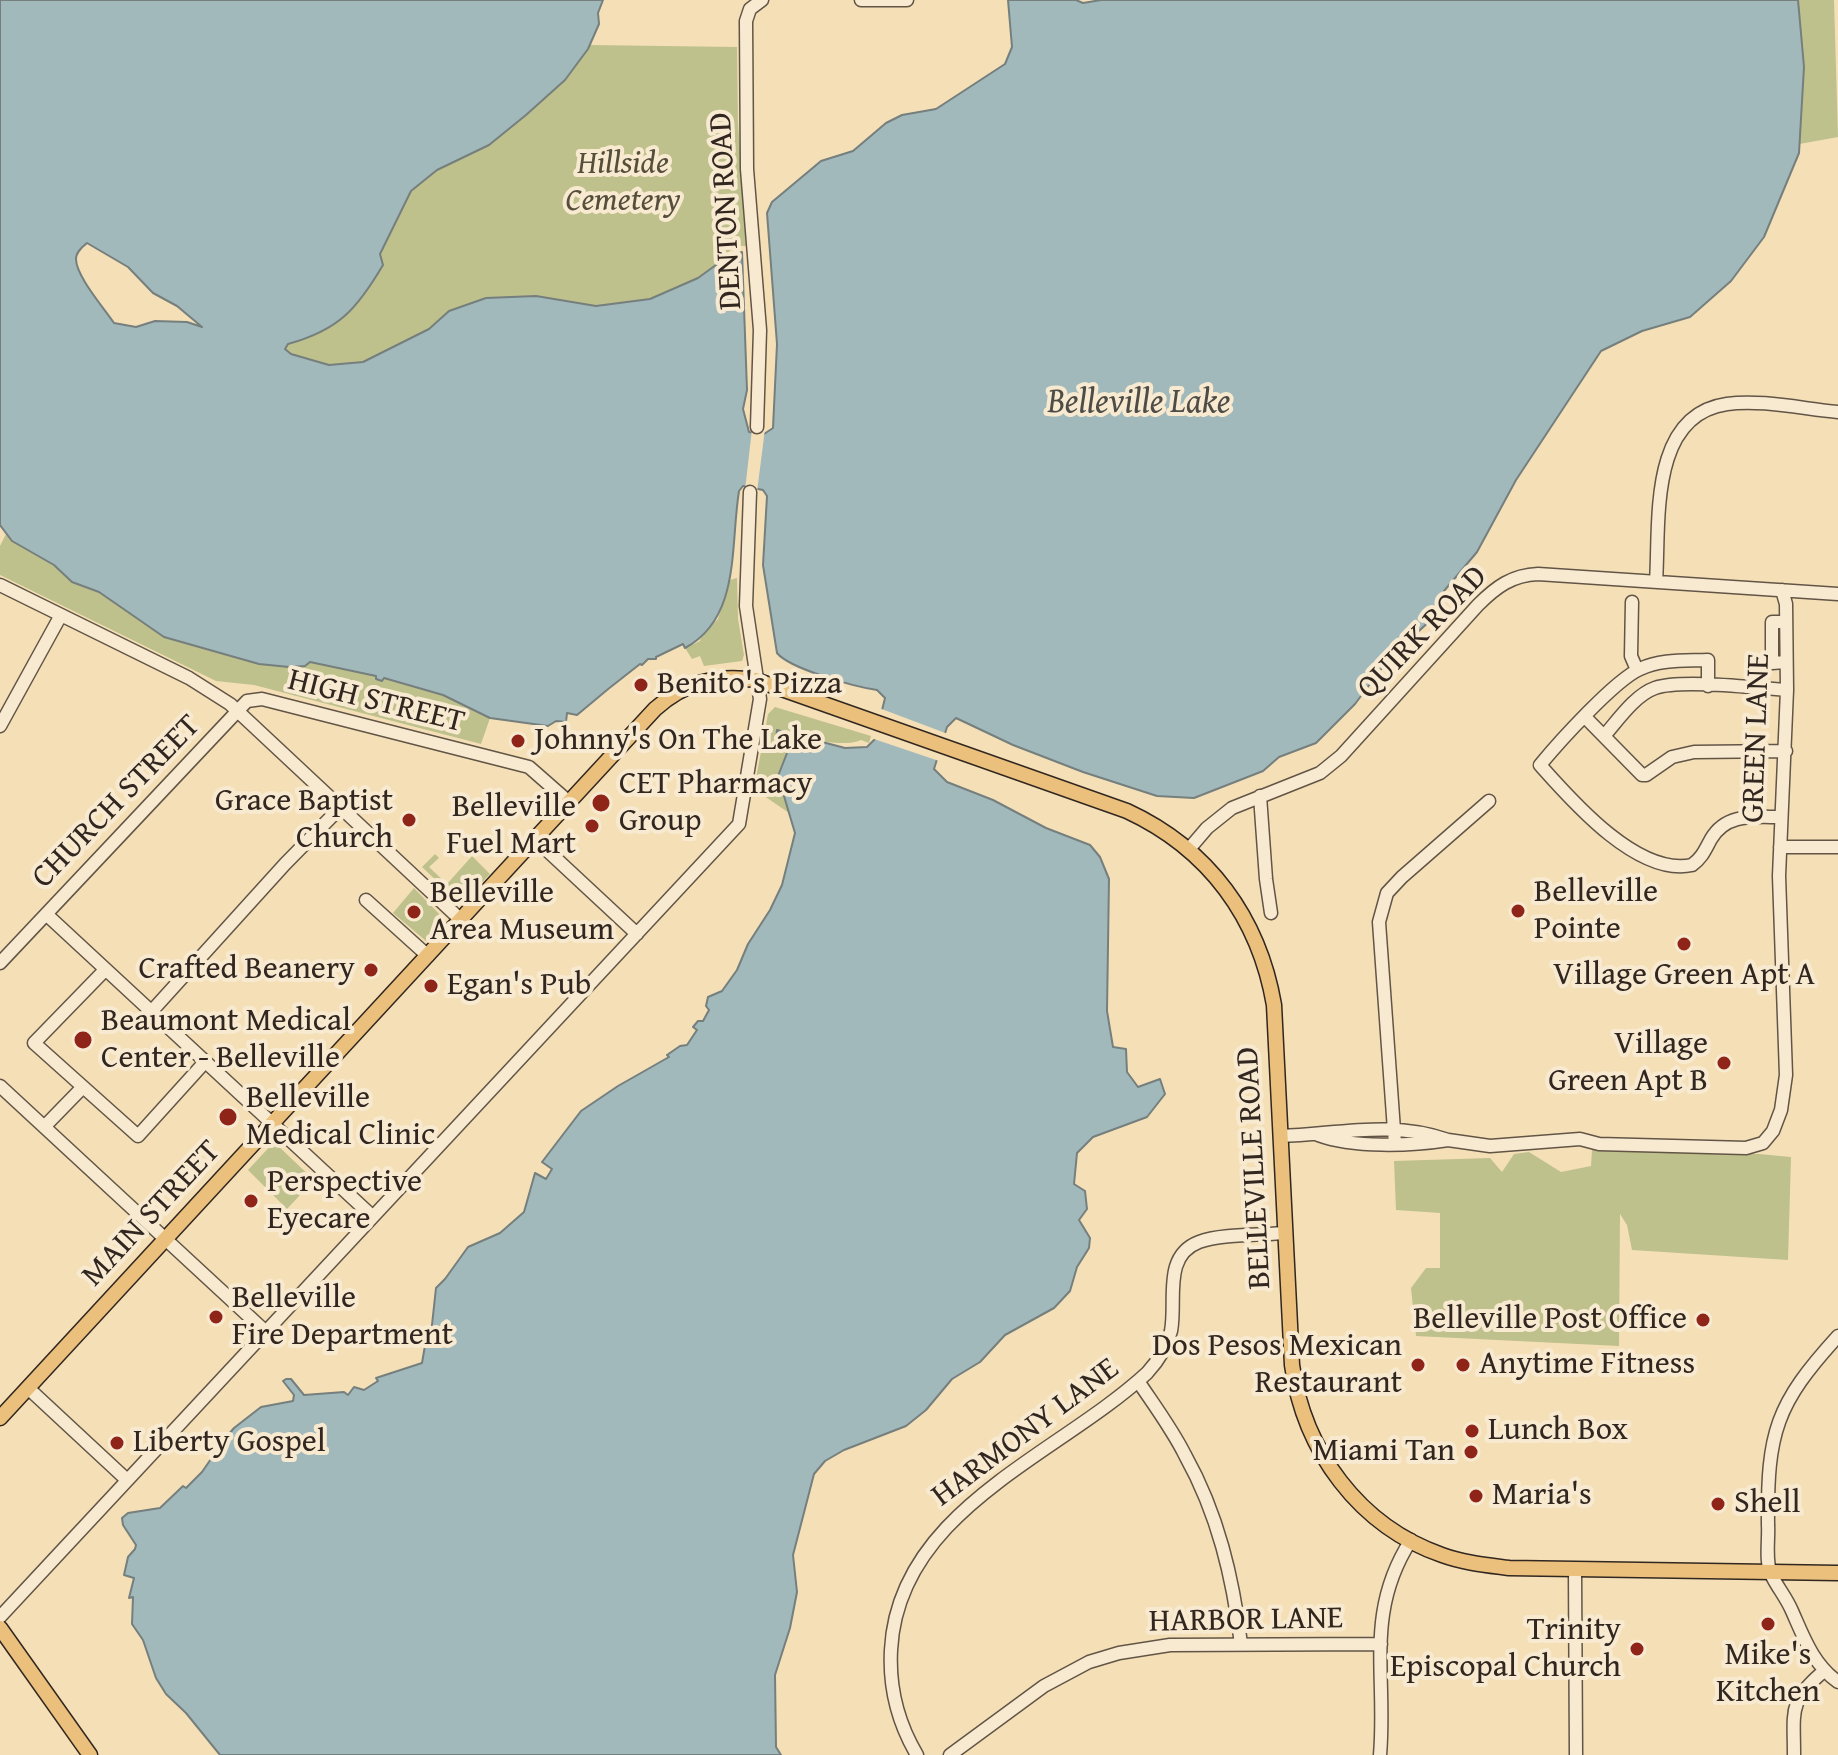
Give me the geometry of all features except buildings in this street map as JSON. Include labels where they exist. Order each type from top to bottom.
[{"type":"main road","name":"BELLEVILLE ROAD","points":[[715,678],[731,676],[756,680],[1127,811],[1158,827],[1189,849],[1233,897],[1254,934],[1274,1005],[1292,1365],[1297,1394],[1307,1427],[1325,1461],[1349,1493],[1377,1519],[1441,1555],[1509,1568],[1838,1573]]},
{"type":"main road","name":"MAIN STREET","points":[[0,1418],[663,702],[689,686],[715,678]]},
{"type":"main road","points":[[0,1628],[90,1755]]},
{"type":"street","name":"DENTON ROAD","points":[[757,427],[760,330],[747,169],[746,21],[750,9],[762,0]]},
{"type":"street","points":[[861,0],[907,0]]},
{"type":"street","points":[[1656,582],[1668,453],[1678,433],[1694,417],[1728,403],[1838,412]]},
{"type":"street","points":[[0,1617],[739,824],[760,699],[746,606],[750,492]]},
{"type":"street","name":"QUIRK ROAD","points":[[1189,849],[1219,817],[1260,796],[1320,773],[1341,756],[1478,605],[1504,583],[1538,574],[1838,594]]},
{"type":"street","name":"HIGH STREET","points":[[0,585],[189,678],[238,711],[247,701],[262,699],[529,767],[570,803]]},
{"type":"street","name":"GREEN LANE","points":[[1448,1140],[1490,1146],[1580,1139],[1599,1144],[1746,1148],[1763,1143],[1773,1131],[1781,1110],[1786,1075],[1780,817],[1787,690],[1786,604],[1782,590]]},
{"type":"street","points":[[1632,602],[1631,656],[1637,670]]},
{"type":"street","points":[[0,726],[61,615]]},
{"type":"street","points":[[1708,686],[1708,660],[1667,662],[1637,670],[1585,717],[1540,765],[1610,837],[1657,862],[1683,867],[1692,865],[1705,852],[1722,825],[1742,817],[1780,817]]},
{"type":"street","points":[[1604,736],[1653,689],[1708,686],[1787,690]]},
{"type":"street","points":[[238,711],[461,920]]},
{"type":"street","name":"CHURCH STREET","points":[[0,963],[238,711]]},
{"type":"street","points":[[1585,717],[1637,770],[1646,775],[1672,757],[1694,752],[1786,751]]},
{"type":"street","points":[[1260,796],[1271,913]]},
{"type":"street","points":[[1395,1144],[1379,926],[1382,906],[1387,893],[1402,877],[1489,801]]},
{"type":"street","points":[[151,1012],[252,899],[340,808]]},
{"type":"street","points":[[536,840],[637,934]]},
{"type":"street","points":[[1780,847],[1838,847]]},
{"type":"street","points":[[366,900],[428,956]]},
{"type":"street","points":[[46,914],[372,1216]]},
{"type":"street","points":[[105,970],[34,1043],[138,1136],[204,1063]]},
{"type":"street","points":[[0,1086],[267,1333]]},
{"type":"street","points":[[44,1127],[82,1088]]},
{"type":"street","points":[[1281,1136],[1394,1128],[1448,1140]]},
{"type":"street","points":[[1318,1135],[1334,1141],[1395,1144],[1448,1140]]},
{"type":"street","name":"HARMONY LANE","points":[[917,1755],[899,1714],[890,1658],[895,1619],[913,1571],[932,1541],[958,1514],[1138,1381],[1156,1363],[1168,1341],[1173,1320],[1174,1276],[1178,1260],[1185,1250],[1207,1239],[1285,1233]]},
{"type":"street","points":[[1838,1336],[1795,1387],[1775,1430],[1769,1464],[1769,1571],[1785,1595],[1811,1653],[1824,1671],[1838,1682]]},
{"type":"street","points":[[1138,1381],[1184,1452],[1209,1504],[1231,1575],[1241,1644]]},
{"type":"street","points":[[28,1388],[127,1480]]},
{"type":"street","points":[[1380,1755],[1382,1614],[1395,1566],[1411,1540]]},
{"type":"street","points":[[1575,1570],[1576,1755]]},
{"type":"street","name":"HARBOR LANE","points":[[950,1755],[1044,1686],[1089,1662],[1119,1653],[1152,1646],[1381,1644]]},
{"type":"street","points":[[1794,1755],[1796,1701],[1806,1686],[1824,1671]]},
{"type":"green space","points":[[1749,0],[1834,0],[1838,137],[1750,153]]},
{"type":"green space","name":"Hillside Cemetery","points":[[590,45],[737,47],[738,123],[746,246],[734,246],[720,262],[698,278],[651,299],[595,306],[536,296],[449,311],[429,329],[363,362],[329,365],[291,354],[285,349],[287,344],[320,332],[355,306],[383,265],[380,254],[411,191],[437,170],[488,145]]},
{"type":"green space","points":[[6,534],[18,545],[54,565],[72,582],[99,592],[164,637],[259,664],[289,667],[305,666],[309,662],[377,676],[376,679],[383,678],[444,695],[490,718],[481,744],[254,685],[216,681],[0,575],[0,546]]},
{"type":"green space","points":[[737,578],[742,661],[704,666],[700,656],[692,659],[685,648],[700,641],[701,635],[718,619],[730,580]]},
{"type":"green space","points":[[775,707],[871,736],[869,743],[861,740],[842,743],[778,731],[789,748],[792,815],[754,789],[768,714]]},
{"type":"green space","points":[[435,854],[439,858],[429,867],[447,884],[472,856],[490,874],[464,901],[459,902],[422,867]]},
{"type":"green space","points":[[414,888],[447,922],[426,941],[393,913]]},
{"type":"green space","points":[[274,1142],[314,1180],[287,1209],[248,1170]]},
{"type":"green space","points":[[1592,1150],[1791,1157],[1788,1260],[1632,1250],[1627,1225],[1620,1214],[1619,1346],[1416,1336],[1411,1288],[1426,1268],[1440,1268],[1440,1213],[1396,1210],[1394,1161],[1490,1158],[1502,1172],[1514,1154],[1529,1152],[1561,1172],[1591,1166]]},
{"type":"water","name":"Belleville Lake","points":[[0,0],[603,0],[598,13],[599,24],[588,49],[565,80],[489,145],[437,170],[411,191],[380,254],[383,265],[355,306],[321,332],[288,344],[285,349],[291,354],[329,365],[363,362],[429,329],[449,311],[486,298],[536,296],[596,306],[650,299],[698,278],[720,262],[742,252],[747,390],[743,409],[749,432],[764,434],[773,428],[777,344],[767,213],[772,202],[821,161],[853,151],[886,123],[902,115],[936,109],[1005,64],[1012,47],[1008,0],[1076,0],[1083,3],[1101,0],[1798,0],[1804,67],[1799,153],[1764,237],[1731,281],[1690,317],[1642,331],[1601,351],[1516,480],[1477,552],[1444,591],[1435,616],[1388,660],[1355,704],[1316,743],[1279,757],[1263,771],[1194,798],[1157,796],[1083,772],[1013,745],[956,718],[947,727],[934,769],[947,782],[1090,845],[1100,857],[1109,879],[1107,1011],[1113,1047],[1126,1049],[1127,1072],[1138,1087],[1160,1079],[1165,1094],[1147,1117],[1093,1137],[1077,1153],[1074,1184],[1085,1191],[1087,1209],[1079,1220],[1090,1238],[1089,1248],[1077,1267],[1070,1291],[1054,1308],[1005,1335],[980,1362],[952,1379],[926,1410],[906,1426],[844,1450],[825,1461],[814,1474],[793,1555],[797,1592],[790,1628],[775,1675],[776,1747],[781,1755],[220,1755],[166,1694],[156,1678],[143,1640],[132,1624],[133,1597],[129,1598],[134,1578],[124,1575],[128,1557],[136,1545],[122,1518],[128,1513],[160,1508],[202,1472],[212,1454],[234,1428],[261,1407],[293,1401],[294,1395],[283,1381],[286,1379],[291,1379],[304,1395],[344,1392],[348,1395],[354,1387],[364,1390],[378,1381],[376,1378],[422,1363],[427,1334],[431,1334],[436,1288],[468,1247],[500,1233],[524,1212],[535,1173],[546,1179],[552,1169],[542,1162],[581,1111],[669,1057],[667,1055],[680,1046],[687,1045],[697,1030],[693,1027],[698,1021],[703,1021],[709,1010],[706,1006],[708,997],[722,991],[737,970],[748,944],[782,885],[795,833],[778,776],[789,748],[776,742],[777,730],[845,748],[867,747],[875,739],[885,698],[877,690],[809,671],[777,653],[763,565],[767,496],[763,490],[743,486],[739,491],[730,579],[716,619],[703,635],[685,648],[683,644],[656,659],[648,659],[577,715],[567,713],[566,722],[556,721],[548,726],[490,718],[443,695],[384,678],[382,681],[376,676],[310,662],[305,666],[289,667],[259,664],[164,637],[99,592],[72,582],[54,565],[12,541],[0,525]],"holes":[[[87,243],[128,267],[153,293],[177,306],[202,327],[187,322],[155,321],[136,327],[114,323],[85,283],[76,256]]]},
{"type":"pier","points":[[752,429],[765,429],[757,492],[745,490]]},
{"type":"pier","points":[[879,708],[948,734],[939,761],[871,738]]},
{"type":"place","name":"Benito's Pizza","points":[[641,685]]},
{"type":"place","name":"Johnny's On The Lake","points":[[518,741]]},
{"type":"place","name":"CET Pharmacy Group","points":[[601,803]]},
{"type":"place","name":"Grace Baptist Church","points":[[409,820]]},
{"type":"place","name":"Belleville Fuel Mart","points":[[592,826]]},
{"type":"place","name":"Belleville Pointe","points":[[1518,911]]},
{"type":"place","name":"Belleville Area Museum","points":[[414,912]]},
{"type":"place","name":"Village Green Apt A","points":[[1684,944]]},
{"type":"place","name":"Crafted Beanery","points":[[371,970]]},
{"type":"place","name":"Egan's Pub","points":[[431,986]]},
{"type":"place","name":"Beaumont Medical Center - Belleville","points":[[83,1040]]},
{"type":"place","name":"Village Green Apt B","points":[[1724,1063]]},
{"type":"place","name":"Belleville Medical Clinic","points":[[228,1117]]},
{"type":"place","name":"Perspective Eyecare","points":[[251,1201]]},
{"type":"place","name":"Belleville Fire Department","points":[[216,1317]]},
{"type":"place","name":"Belleville Post Office","points":[[1703,1320]]},
{"type":"place","name":"Dos Pesos Mexican Restaurant","points":[[1418,1365]]},
{"type":"place","name":"Anytime Fitness","points":[[1463,1365]]},
{"type":"place","name":"Lunch Box","points":[[1472,1431]]},
{"type":"place","name":"Liberty Gospel","points":[[117,1443]]},
{"type":"place","name":"Miami Tan","points":[[1471,1452]]},
{"type":"place","name":"Maria's","points":[[1476,1496]]},
{"type":"place","name":"Shell","points":[[1718,1504]]},
{"type":"place","name":"Mike's Kitchen","points":[[1768,1624]]},
{"type":"place","name":"Trinity Episcopal Church","points":[[1637,1649]]}]
